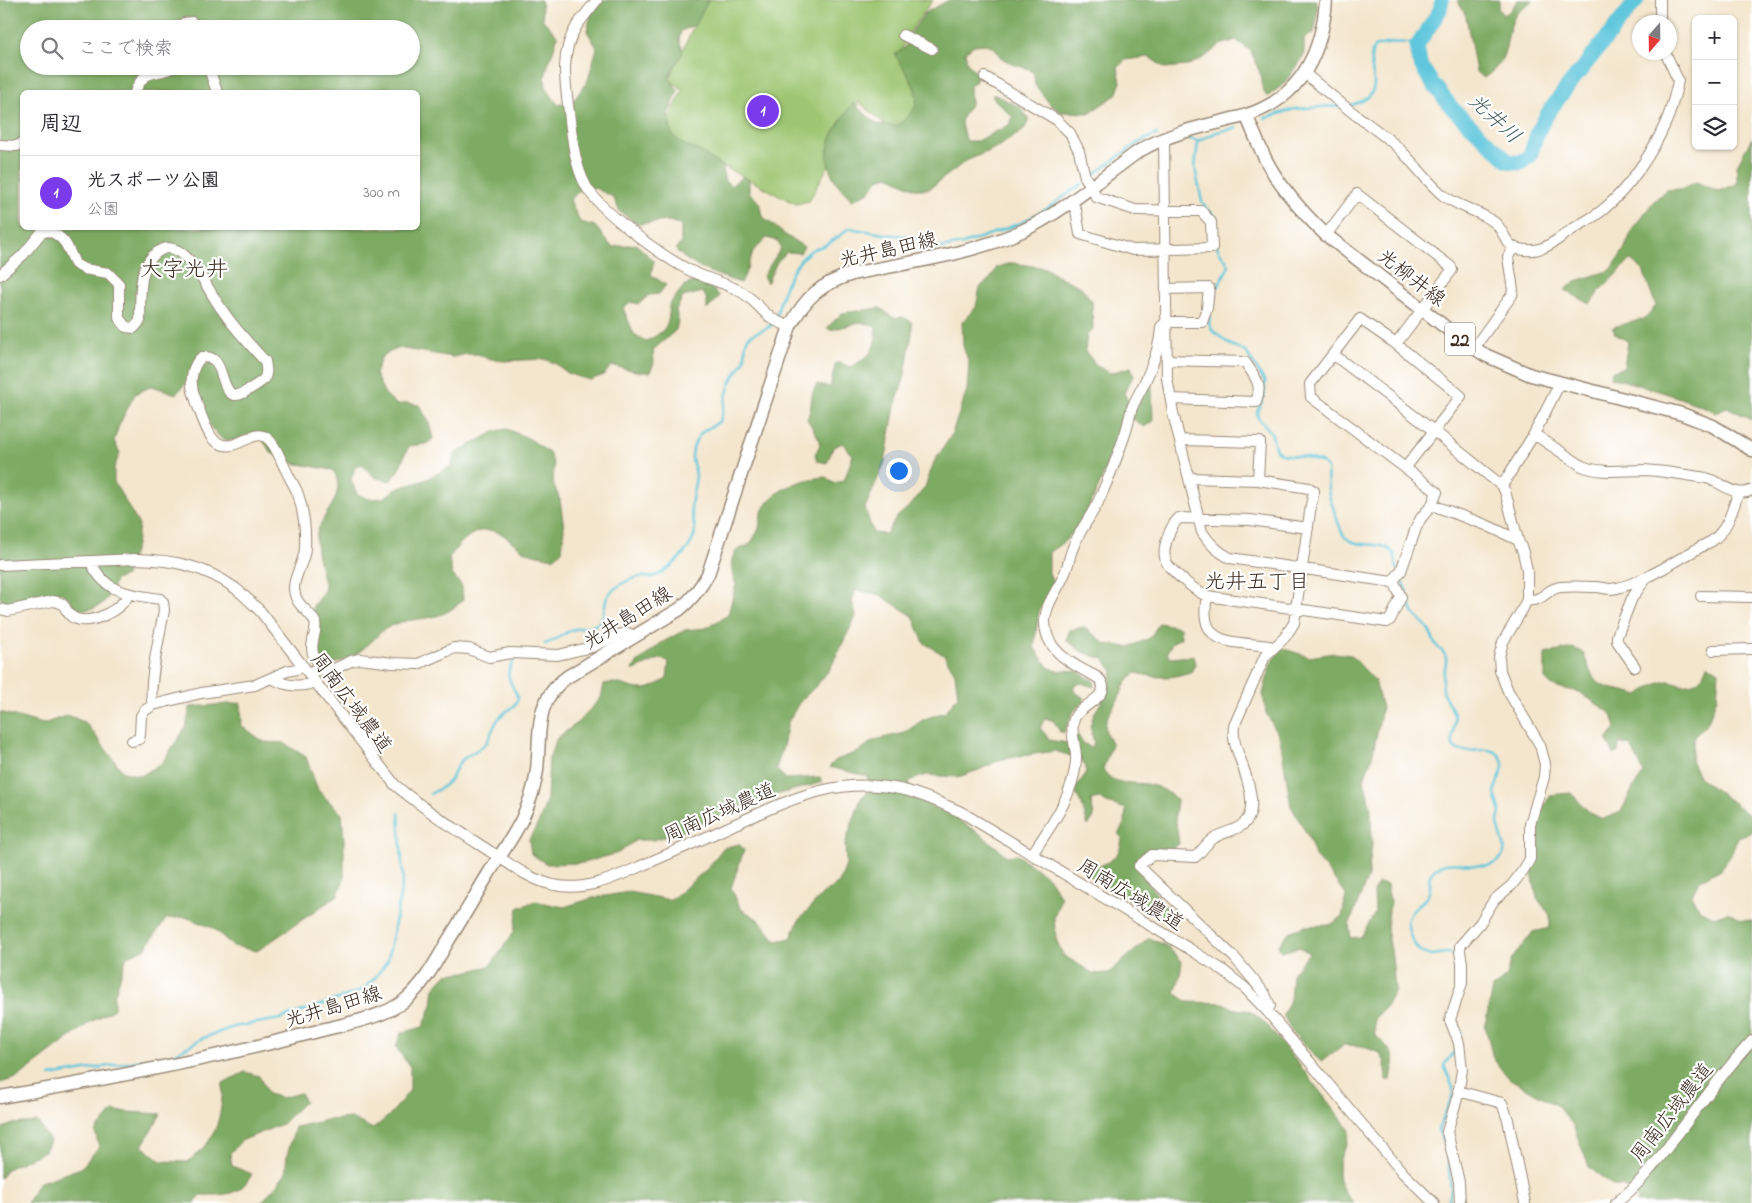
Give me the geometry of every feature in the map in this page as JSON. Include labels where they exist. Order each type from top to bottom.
[{"type":"main road","points":[[1246,115],[1283,97],[1305,74],[1322,33],[1326,0]]},
{"type":"main road","name":"光井島田線","points":[[0,1097],[111,1078],[273,1043],[388,1011],[402,1003],[415,991],[439,957],[521,822],[533,789],[537,771],[538,728],[547,698],[557,684],[661,621],[693,598],[708,574],[790,326],[801,306],[812,294],[835,279],[852,274],[958,253],[993,243],[1024,230],[1058,211],[1139,151],[1164,138],[1182,131],[1246,115]]},
{"type":"main road","name":"光柳井線","points":[[1246,115],[1267,162],[1296,205],[1326,235],[1474,348],[1506,365],[1531,375],[1682,414],[1713,426],[1752,450]]},
{"type":"street","points":[[597,0],[576,27],[568,44],[564,60],[572,136],[578,169],[586,187],[621,222],[667,257],[688,269],[738,290],[751,299],[770,318],[778,323],[790,326]]},
{"type":"street","points":[[1660,0],[1660,15]]},
{"type":"street","points":[[903,35],[932,49]]},
{"type":"street","points":[[1305,74],[1394,144],[1407,156],[1424,178],[1442,194],[1453,202],[1493,221],[1500,227],[1506,241],[1520,250],[1547,248],[1572,229],[1601,212],[1620,194],[1645,160],[1667,120],[1678,80],[1669,60]]},
{"type":"street","points":[[136,90],[146,75]]},
{"type":"street","points":[[211,75],[216,90]]},
{"type":"street","points":[[985,77],[1057,120],[1070,133],[1079,151],[1085,177],[1092,187],[1096,198],[1135,210],[1201,211],[1212,222],[1212,248],[1133,250],[1080,234],[1076,210],[1071,202]]},
{"type":"street","points":[[1164,138],[1167,378],[1202,532],[1217,551],[1230,558],[1303,568],[1397,577]]},
{"type":"street","points":[[0,145],[17,146],[20,144]]},
{"type":"street","points":[[1326,235],[1357,194],[1451,267],[1452,270],[1396,344]]},
{"type":"street","points":[[0,275],[23,255],[41,233],[49,231],[60,236],[68,247],[75,264],[84,269],[108,273],[119,284],[119,318],[126,326],[134,328],[140,321],[140,295],[147,263],[154,254],[166,248],[176,249],[190,260],[222,311],[265,361],[267,370],[264,378],[242,395],[233,394],[228,391],[216,362],[210,357],[202,357],[197,361],[191,384],[208,430],[214,440],[226,445],[237,445],[255,435],[265,436],[274,445],[298,493],[305,546],[294,587],[297,599],[314,621],[313,655],[326,670]]},
{"type":"street","points":[[1474,348],[1514,290],[1508,257],[1513,247]]},
{"type":"street","points":[[1032,854],[1067,797],[1077,755],[1072,729],[1075,715],[1097,698],[1102,691],[1103,685],[1096,676],[1070,663],[1059,655],[1051,643],[1046,630],[1045,620],[1048,608],[1066,573],[1072,549],[1098,501],[1125,436],[1133,406],[1149,374],[1160,342],[1161,327],[1166,322],[1202,322],[1206,308],[1209,288],[1166,289]]},
{"type":"street","points":[[1308,528],[1250,520],[1179,518],[1174,522],[1164,554],[1166,563],[1189,585],[1207,596],[1387,622],[1390,620],[1401,597],[1395,584],[1397,577],[1416,528],[1421,518],[1432,505],[1437,492],[1311,397],[1310,384],[1360,319],[1396,344],[1460,396],[1406,468]]},
{"type":"street","points":[[1334,355],[1502,486],[1527,570],[1527,600],[1503,642],[1499,657],[1500,671],[1508,691],[1540,745],[1545,764],[1544,777],[1530,824],[1530,860],[1512,885],[1494,900],[1480,923],[1460,946],[1462,983],[1450,1020],[1461,1053],[1462,1070],[1447,1132],[1459,1182],[1460,1203]]},
{"type":"street","points":[[1167,360],[1245,362],[1259,384],[1260,392],[1256,402],[1171,400]]},
{"type":"street","points":[[1502,486],[1534,434],[1560,383]]},
{"type":"street","points":[[1534,434],[1582,466],[1591,469],[1663,472],[1699,477],[1720,483],[1738,494],[1746,494],[1752,490]]},
{"type":"street","points":[[1180,440],[1260,442],[1258,480]]},
{"type":"street","points":[[1189,478],[1258,480],[1309,488],[1314,491],[1310,505],[1303,568],[1294,623],[1285,638],[1265,656],[1234,726],[1233,737],[1244,768],[1251,797],[1252,807],[1245,823],[1214,838],[1195,857],[1152,854],[1139,866],[1235,958],[1265,994],[1270,1006],[1267,1011]]},
{"type":"street","points":[[1527,600],[1542,598],[1552,589],[1560,587],[1619,588],[1648,576],[1722,534],[1738,494]]},
{"type":"street","points":[[1432,505],[1486,525],[1518,540]]},
{"type":"street","name":"周南広域農道","points":[[0,565],[137,559],[187,564],[210,573],[236,589],[261,612],[394,784],[440,820],[534,878],[554,885],[574,887],[594,884],[626,873],[804,794],[825,789],[855,786],[904,790],[961,812],[1221,969],[1245,988],[1267,1011],[1403,1174],[1434,1203]]},
{"type":"street","points":[[91,562],[105,584],[129,594],[160,599],[163,602],[164,610],[151,699],[153,705]]},
{"type":"street","points":[[1635,667],[1617,641],[1617,636],[1632,598],[1648,576]]},
{"type":"street","points":[[0,609],[8,611],[53,601],[64,605],[68,614],[74,618],[83,620],[93,619],[111,612],[122,604],[129,594]]},
{"type":"street","points":[[1207,596],[1204,618],[1208,629],[1216,638],[1272,648]]},
{"type":"street","points":[[1701,596],[1752,596]]},
{"type":"street","points":[[314,670],[334,669],[360,659],[418,664],[454,648],[469,649],[489,657],[510,653],[558,655],[592,647],[618,635],[628,633],[635,636]]},
{"type":"street","points":[[1713,650],[1752,648]]},
{"type":"street","points":[[132,741],[138,739],[140,735],[141,716],[144,711],[153,705],[201,693],[250,686],[287,671],[297,669]]},
{"type":"street","points":[[272,678],[286,685],[310,685],[315,682]]},
{"type":"street","name":"周南広域農道","points":[[1616,1203],[1629,1193],[1652,1169],[1735,1059],[1752,1041]]},
{"type":"street","points":[[1458,1091],[1502,1103],[1508,1120],[1525,1203]]},
{"type":"green space","points":[[0,0],[541,0],[543,20],[557,35],[545,82],[547,89],[558,105],[574,100],[588,80],[597,48],[587,31],[591,14],[604,0],[709,0],[695,25],[681,31],[679,39],[683,52],[669,76],[678,91],[668,115],[672,135],[683,144],[703,153],[723,167],[724,179],[731,186],[742,177],[749,180],[749,192],[759,202],[762,216],[804,247],[800,253],[787,252],[777,262],[767,283],[763,276],[781,248],[778,241],[767,238],[754,250],[740,283],[696,266],[681,255],[675,249],[681,243],[681,225],[669,221],[638,224],[620,212],[613,197],[595,188],[580,190],[570,200],[580,222],[595,226],[612,247],[636,244],[654,261],[651,275],[666,285],[659,294],[649,295],[639,304],[630,302],[623,308],[634,334],[646,341],[658,335],[667,323],[669,305],[684,286],[695,281],[710,287],[720,296],[707,310],[707,300],[703,292],[683,297],[676,310],[678,321],[676,330],[653,350],[654,363],[650,372],[640,372],[611,366],[604,375],[590,380],[569,374],[556,364],[544,359],[503,361],[486,358],[478,354],[453,357],[398,348],[382,356],[375,374],[385,394],[397,405],[407,403],[419,405],[429,422],[433,439],[426,444],[409,446],[399,469],[390,481],[376,478],[362,465],[355,467],[351,480],[357,494],[369,499],[384,498],[396,489],[425,480],[450,467],[456,453],[496,431],[507,429],[530,439],[549,453],[554,465],[553,483],[560,500],[564,528],[562,551],[553,558],[527,552],[502,534],[494,531],[486,530],[471,535],[459,545],[449,559],[452,574],[462,586],[463,600],[440,615],[393,625],[383,630],[366,646],[349,658],[337,663],[324,664],[315,651],[313,606],[325,589],[316,539],[318,530],[336,497],[338,489],[333,470],[293,463],[271,453],[257,431],[234,440],[223,440],[212,429],[187,382],[176,394],[152,386],[135,394],[119,425],[114,441],[120,453],[114,468],[114,482],[139,525],[136,545],[126,576],[115,580],[110,594],[102,604],[91,609],[76,609],[68,597],[59,592],[7,601],[0,599]]},
{"type":"green space","points":[[706,0],[933,0],[913,27],[902,47],[932,88],[902,139],[859,102],[836,143],[830,163],[809,201],[796,204],[672,140],[667,122],[683,90],[669,79]]},
{"type":"green space","points":[[949,0],[1317,0],[1317,17],[1314,33],[1304,38],[1304,55],[1284,84],[1267,97],[1262,88],[1262,78],[1251,51],[1236,40],[1220,45],[1205,57],[1187,66],[1165,68],[1149,57],[1125,60],[1118,68],[1121,82],[1116,95],[1089,113],[1061,112],[1050,104],[1035,85],[1034,74],[1029,69],[1001,58],[996,49],[987,44],[974,45],[965,52],[967,62],[977,74],[976,81],[970,86],[971,104],[962,118],[963,130],[967,141],[977,141],[1009,125],[1013,117],[993,98],[993,94],[1020,107],[1029,119],[1024,130],[998,147],[966,161],[929,189],[915,189],[889,176],[878,179],[869,192],[852,200],[838,184],[830,170],[828,150],[834,131],[853,103],[877,124],[897,126],[911,113],[916,103],[916,96],[911,81],[895,55],[905,47],[913,30],[925,13]]},
{"type":"green space","points":[[1457,0],[1500,0],[1498,8],[1503,15],[1509,12],[1518,0],[1533,0],[1515,16],[1503,56],[1493,71],[1484,78],[1476,72],[1466,16]]},
{"type":"green space","points":[[1752,138],[1752,420],[1727,407],[1716,412],[1677,397],[1610,377],[1611,372],[1624,367],[1628,341],[1615,334],[1613,327],[1644,319],[1656,306],[1643,270],[1631,260],[1602,288],[1590,304],[1565,290],[1576,281],[1611,270],[1624,250],[1633,228],[1654,201],[1666,190],[1680,189],[1696,182],[1718,191],[1737,184],[1737,165]]},
{"type":"green space","points":[[1013,263],[1045,268],[1081,287],[1092,301],[1093,329],[1087,335],[1085,351],[1097,366],[1110,373],[1131,367],[1134,375],[1124,393],[1129,403],[1140,400],[1150,381],[1152,389],[1153,421],[1144,427],[1133,419],[1123,417],[1107,465],[1087,511],[1068,538],[1049,552],[1049,573],[1053,584],[1039,611],[1034,647],[1048,667],[1057,671],[1076,671],[1094,681],[1094,687],[1081,683],[1074,685],[1074,691],[1084,698],[1084,703],[1073,713],[1064,732],[1060,732],[1054,721],[1045,718],[1040,728],[1050,740],[1067,743],[1078,735],[1082,742],[1091,748],[1094,743],[1090,726],[1094,714],[1108,691],[1113,671],[1104,659],[1082,652],[1066,640],[1070,630],[1084,627],[1106,644],[1129,647],[1150,638],[1159,623],[1180,627],[1181,638],[1173,642],[1167,652],[1170,658],[1193,656],[1195,664],[1191,672],[1164,677],[1136,673],[1128,679],[1106,720],[1106,730],[1112,744],[1103,769],[1116,781],[1155,786],[1177,800],[1175,816],[1179,844],[1168,850],[1154,849],[1140,857],[1137,865],[1140,872],[1166,907],[1176,927],[1089,876],[1087,871],[1111,860],[1118,852],[1122,838],[1118,834],[1125,822],[1126,809],[1098,798],[1091,800],[1094,817],[1088,826],[1082,805],[1074,790],[1085,775],[1086,767],[1081,759],[1055,751],[1002,759],[958,777],[926,775],[909,781],[910,795],[954,817],[983,836],[1008,857],[1016,854],[1048,877],[1061,897],[1054,918],[1056,939],[1063,955],[1094,974],[1109,973],[1149,938],[1167,946],[1182,961],[1175,993],[1188,1002],[1223,1003],[1235,1009],[1251,1011],[1265,1023],[1349,1129],[1348,1141],[1339,1163],[1338,1176],[1342,1187],[1354,1203],[261,1203],[285,1175],[287,1155],[295,1127],[327,1120],[351,1118],[373,1129],[391,1114],[410,1090],[410,1067],[396,1047],[401,1033],[423,1027],[432,1005],[434,988],[447,974],[490,966],[514,932],[518,908],[535,901],[564,907],[593,898],[629,892],[671,900],[708,868],[723,848],[739,844],[744,850],[731,888],[741,909],[759,920],[776,941],[791,938],[799,920],[823,894],[839,883],[846,865],[845,844],[861,798],[871,790],[867,776],[829,767],[836,760],[858,752],[874,740],[904,733],[924,719],[945,712],[958,696],[955,673],[944,655],[924,643],[913,616],[880,595],[856,590],[852,601],[856,616],[830,669],[799,703],[788,722],[776,769],[786,779],[820,777],[823,782],[768,797],[681,832],[653,840],[636,840],[618,853],[583,863],[547,864],[531,854],[529,839],[539,822],[547,799],[549,758],[557,738],[576,724],[601,698],[604,684],[615,683],[647,689],[667,679],[669,661],[659,659],[632,671],[636,664],[661,643],[685,630],[706,628],[728,615],[736,584],[731,565],[733,556],[739,549],[752,541],[758,530],[761,514],[766,504],[780,491],[798,482],[826,477],[833,483],[844,481],[853,455],[842,443],[833,448],[827,463],[817,461],[815,454],[820,445],[818,437],[807,419],[817,384],[830,387],[836,363],[850,367],[863,360],[871,352],[875,342],[876,327],[861,322],[831,330],[827,328],[842,313],[880,308],[894,318],[903,317],[912,322],[912,334],[904,379],[895,406],[885,462],[865,508],[873,533],[886,534],[897,517],[912,504],[925,487],[934,462],[951,436],[967,391],[969,363],[963,346],[962,322],[976,307],[980,287],[991,278],[997,267]]},
{"type":"green space","points":[[1282,648],[1309,657],[1334,653],[1351,655],[1375,681],[1382,708],[1372,757],[1364,779],[1371,810],[1372,843],[1368,877],[1349,925],[1351,938],[1361,937],[1375,913],[1374,892],[1378,883],[1387,885],[1390,901],[1387,929],[1395,990],[1386,1007],[1374,1019],[1375,1035],[1390,1050],[1392,1055],[1391,1080],[1386,1080],[1385,1062],[1379,1053],[1362,1046],[1343,1045],[1321,1062],[1293,1033],[1283,1015],[1290,1000],[1292,974],[1309,953],[1299,947],[1282,952],[1278,946],[1289,932],[1305,926],[1330,925],[1342,917],[1346,895],[1316,858],[1308,836],[1291,806],[1280,738],[1266,713],[1263,694],[1271,663]]},
{"type":"green space","points":[[1572,648],[1583,652],[1592,675],[1602,685],[1639,695],[1653,686],[1665,682],[1690,684],[1695,682],[1704,674],[1708,665],[1719,671],[1717,697],[1708,722],[1694,737],[1691,760],[1700,778],[1752,817],[1752,832],[1738,837],[1731,855],[1721,869],[1699,881],[1692,895],[1699,910],[1714,917],[1728,912],[1740,919],[1752,921],[1752,1203],[1637,1203],[1638,1199],[1625,1187],[1613,1186],[1589,1167],[1573,1125],[1556,1105],[1507,1077],[1493,1058],[1485,1025],[1493,988],[1507,976],[1511,960],[1533,932],[1550,928],[1550,915],[1537,898],[1532,873],[1542,811],[1550,795],[1571,793],[1590,813],[1603,819],[1621,812],[1633,788],[1644,773],[1631,746],[1619,743],[1618,753],[1614,755],[1607,740],[1616,728],[1612,714],[1579,692],[1552,686],[1545,679],[1545,654]]},
{"type":"green space","points":[[241,703],[242,726],[264,742],[284,743],[306,757],[318,790],[342,814],[344,878],[338,895],[257,951],[233,946],[213,928],[185,917],[166,919],[145,949],[127,956],[114,996],[114,1009],[89,1023],[17,1078],[0,1083],[0,712],[43,724],[68,715],[86,723],[123,772],[141,776],[162,763],[186,727],[190,707]]},
{"type":"green space","points":[[245,1072],[259,1076],[268,1094],[281,1098],[300,1093],[305,1101],[282,1124],[241,1141],[230,1153],[232,1166],[252,1174],[247,1182],[236,1191],[224,1194],[200,1195],[195,1203],[27,1203],[38,1183],[81,1168],[99,1147],[95,1132],[113,1111],[161,1114],[142,1146],[161,1161],[188,1162],[211,1138],[221,1108],[223,1083]]},
{"type":"green space","points":[[38,1122],[50,1141],[45,1151],[7,1169],[0,1178],[0,1129],[13,1124]]},
{"type":"waterway","name":"光井川","points":[[1442,0],[1440,10],[1417,46],[1420,64],[1452,108],[1508,161],[1520,163],[1530,156],[1538,131],[1548,113],[1637,0]]},
{"type":"waterway","points":[[1349,106],[1364,100],[1372,92],[1374,80],[1371,54],[1374,47],[1396,43],[1407,43],[1417,46]]},
{"type":"waterway","points":[[1265,118],[1295,109],[1339,107]]},
{"type":"waterway","points":[[1183,137],[1198,141],[1217,132],[1236,128]]},
{"type":"waterway","points":[[1092,176],[1136,144],[1157,134]]},
{"type":"waterway","points":[[1198,141],[1195,168],[1202,201],[1206,208],[1216,217],[1216,236]]},
{"type":"waterway","points":[[776,318],[787,282],[802,258],[812,250],[834,240],[849,228],[906,236],[940,248],[963,244],[1021,223],[1048,208],[1082,184]]},
{"type":"waterway","points":[[1212,307],[1217,288],[1229,266],[1217,246]]},
{"type":"waterway","points":[[1210,313],[1209,324],[1212,330],[1229,344],[1246,352],[1265,382],[1264,397],[1257,412],[1258,418],[1271,432],[1276,450],[1281,454],[1321,462],[1327,468],[1329,495],[1344,536],[1356,543],[1377,545],[1389,549],[1395,556],[1397,569]]},
{"type":"waterway","points":[[545,644],[571,630],[597,624],[602,617],[606,600],[613,590],[632,579],[651,577],[663,572],[677,561],[688,548],[695,533],[691,510],[696,476],[692,458],[694,445],[703,431],[720,421],[726,395],[733,377],[744,361],[748,338],[773,323]]},
{"type":"waterway","points":[[1400,576],[1413,612],[1428,628],[1435,643],[1445,656],[1443,691],[1455,715],[1453,745],[1461,751],[1493,751],[1502,758],[1503,763],[1495,793],[1500,809],[1498,826],[1504,843],[1503,855],[1496,862],[1488,865],[1455,863],[1444,864],[1436,869],[1429,878],[1430,892],[1412,911],[1408,919],[1411,937],[1420,951],[1431,955],[1446,953],[1456,956]]},
{"type":"waterway","points":[[430,794],[446,785],[462,760],[487,742],[498,720],[517,701],[518,698],[508,673],[517,657]]},
{"type":"waterway","points":[[50,1076],[173,1055],[201,1039],[233,1027],[280,1019],[361,991],[375,978],[388,960],[403,879],[399,813]]},
{"type":"waterway","points":[[1457,1026],[1462,1033]]},
{"type":"waterway","points":[[1447,1148],[1438,1130],[1452,1097],[1453,1088],[1444,1065],[1456,1050]]},
{"type":"waterway","points":[[1448,1156],[1451,1191],[1448,1201]]},
{"type":"place","name":"光スポーツ公園","points":[[763,111]]},
{"type":"district","name":"大字光井","points":[[184,268]]},
{"type":"district","name":"光井五丁目","points":[[1257,581]]}]
